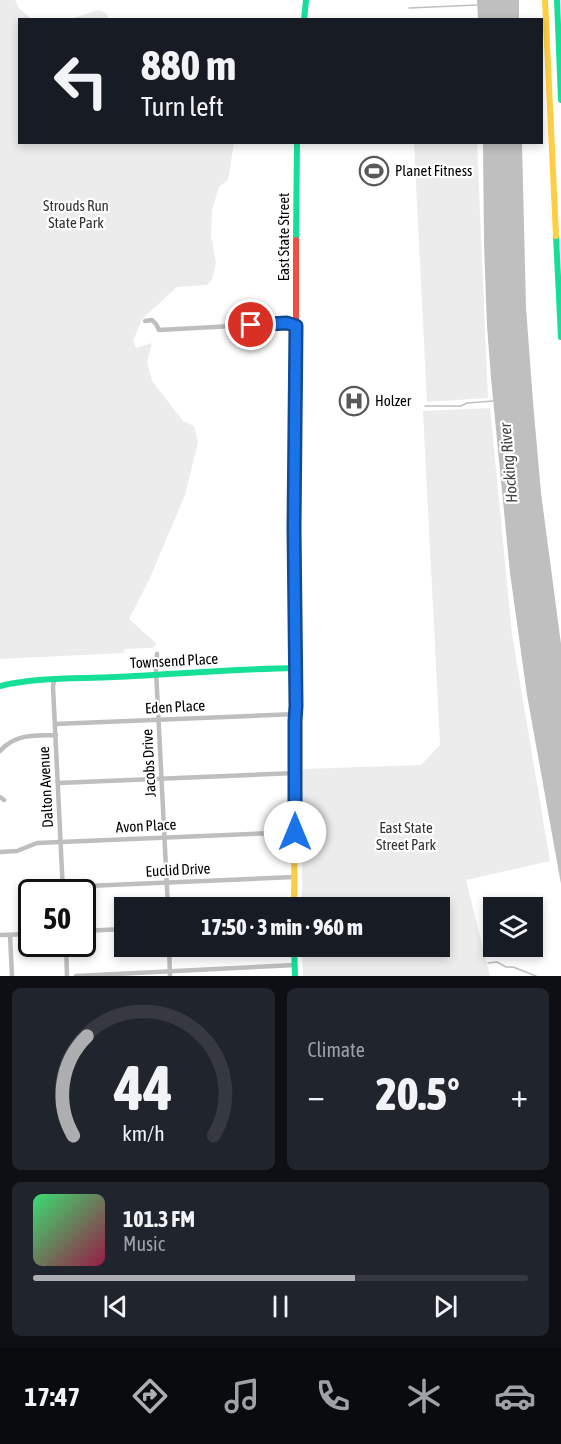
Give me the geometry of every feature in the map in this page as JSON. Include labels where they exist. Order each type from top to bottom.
[{"type":"main road","points":[[304,18],[306,0]]},
{"type":"main road","points":[[545,0],[561,337]]},
{"type":"main road","points":[[557,0],[561,100]]},
{"type":"main road","name":"East State Street","points":[[294,897],[297,144]]},
{"type":"main road","name":"Townsend Place","points":[[0,686],[20,681],[296,668]]},
{"type":"main road","points":[[295,957],[296,976]]},
{"type":"street","points":[[145,321],[152,320],[159,330],[287,323],[296,326]]},
{"type":"street","name":"Jacobs Drive","points":[[157,654],[167,897]]},
{"type":"street","name":"Dalton Avenue","points":[[54,680],[63,879]]},
{"type":"street","name":"Eden Place","points":[[55,724],[296,714]]},
{"type":"street","points":[[0,751],[16,738],[56,735]]},
{"type":"street","points":[[58,783],[295,773]]},
{"type":"street","name":"Avon Place","points":[[0,852],[17,851],[37,843],[295,832]]},
{"type":"street","name":"Euclid Drive","points":[[96,888],[294,877]]},
{"type":"street","points":[[96,930],[114,929]]},
{"type":"street","points":[[0,935],[18,935]]},
{"type":"street","points":[[10,935],[12,976]]},
{"type":"street","points":[[66,957],[67,976]]},
{"type":"street","points":[[169,957],[170,974]]},
{"type":"street","points":[[76,976],[170,974],[295,965]]},
{"type":"green space","name":"Strouds Run State Park","points":[[0,0],[15,0],[19,8],[30,18],[18,18],[18,144],[234,144],[228,180],[219,187],[212,210],[211,236],[216,263],[212,279],[207,285],[177,287],[142,319],[133,341],[136,348],[152,343],[147,362],[152,381],[183,421],[194,426],[198,442],[185,495],[149,580],[129,619],[157,644],[152,648],[124,649],[124,653],[0,659]]},
{"type":"green space","points":[[98,10],[106,13],[108,18],[73,18]]},
{"type":"green space","points":[[414,144],[477,144],[488,398],[427,402]]},
{"type":"green space","name":"East State Street Park","points":[[490,408],[512,634],[550,861],[466,880],[483,948],[483,957],[485,957],[490,976],[303,976],[302,957],[450,957],[450,897],[302,897],[302,769],[421,765],[440,745],[423,411]]},
{"type":"water","points":[[477,0],[519,0],[519,18],[478,18]]},
{"type":"water","name":"Hocking River","points":[[483,144],[522,144],[526,307],[533,402],[541,493],[561,644],[561,884],[527,695],[510,573],[491,378],[484,243]]},
{"type":"waterway","points":[[409,8],[477,5]]},
{"type":"waterway","points":[[425,406],[461,406],[467,403],[493,401]]},
{"type":"waterway","points":[[488,963],[497,962],[536,976]]},
{"type":"traffic: fast","points":[[304,18],[306,0]]},
{"type":"traffic: fast","points":[[557,0],[561,100]]},
{"type":"traffic: fast","points":[[296,240],[297,144]]},
{"type":"traffic: fast","points":[[556,236],[561,337]]},
{"type":"traffic: fast","points":[[0,686],[43,680],[296,668]]},
{"type":"traffic: fast","points":[[294,957],[295,976]]},
{"type":"traffic: slow","points":[[545,0],[556,236]]},
{"type":"traffic: slow","points":[[294,897],[296,625]]},
{"type":"traffic: jam","points":[[296,240],[296,625]]},
{"type":"place","name":"Planet Fitness","points":[[374,171]]},
{"type":"place","name":"Holzer","points":[[354,401]]},
{"type":"route","points":[[251,325],[289,323],[296,326],[295,832]]}]
